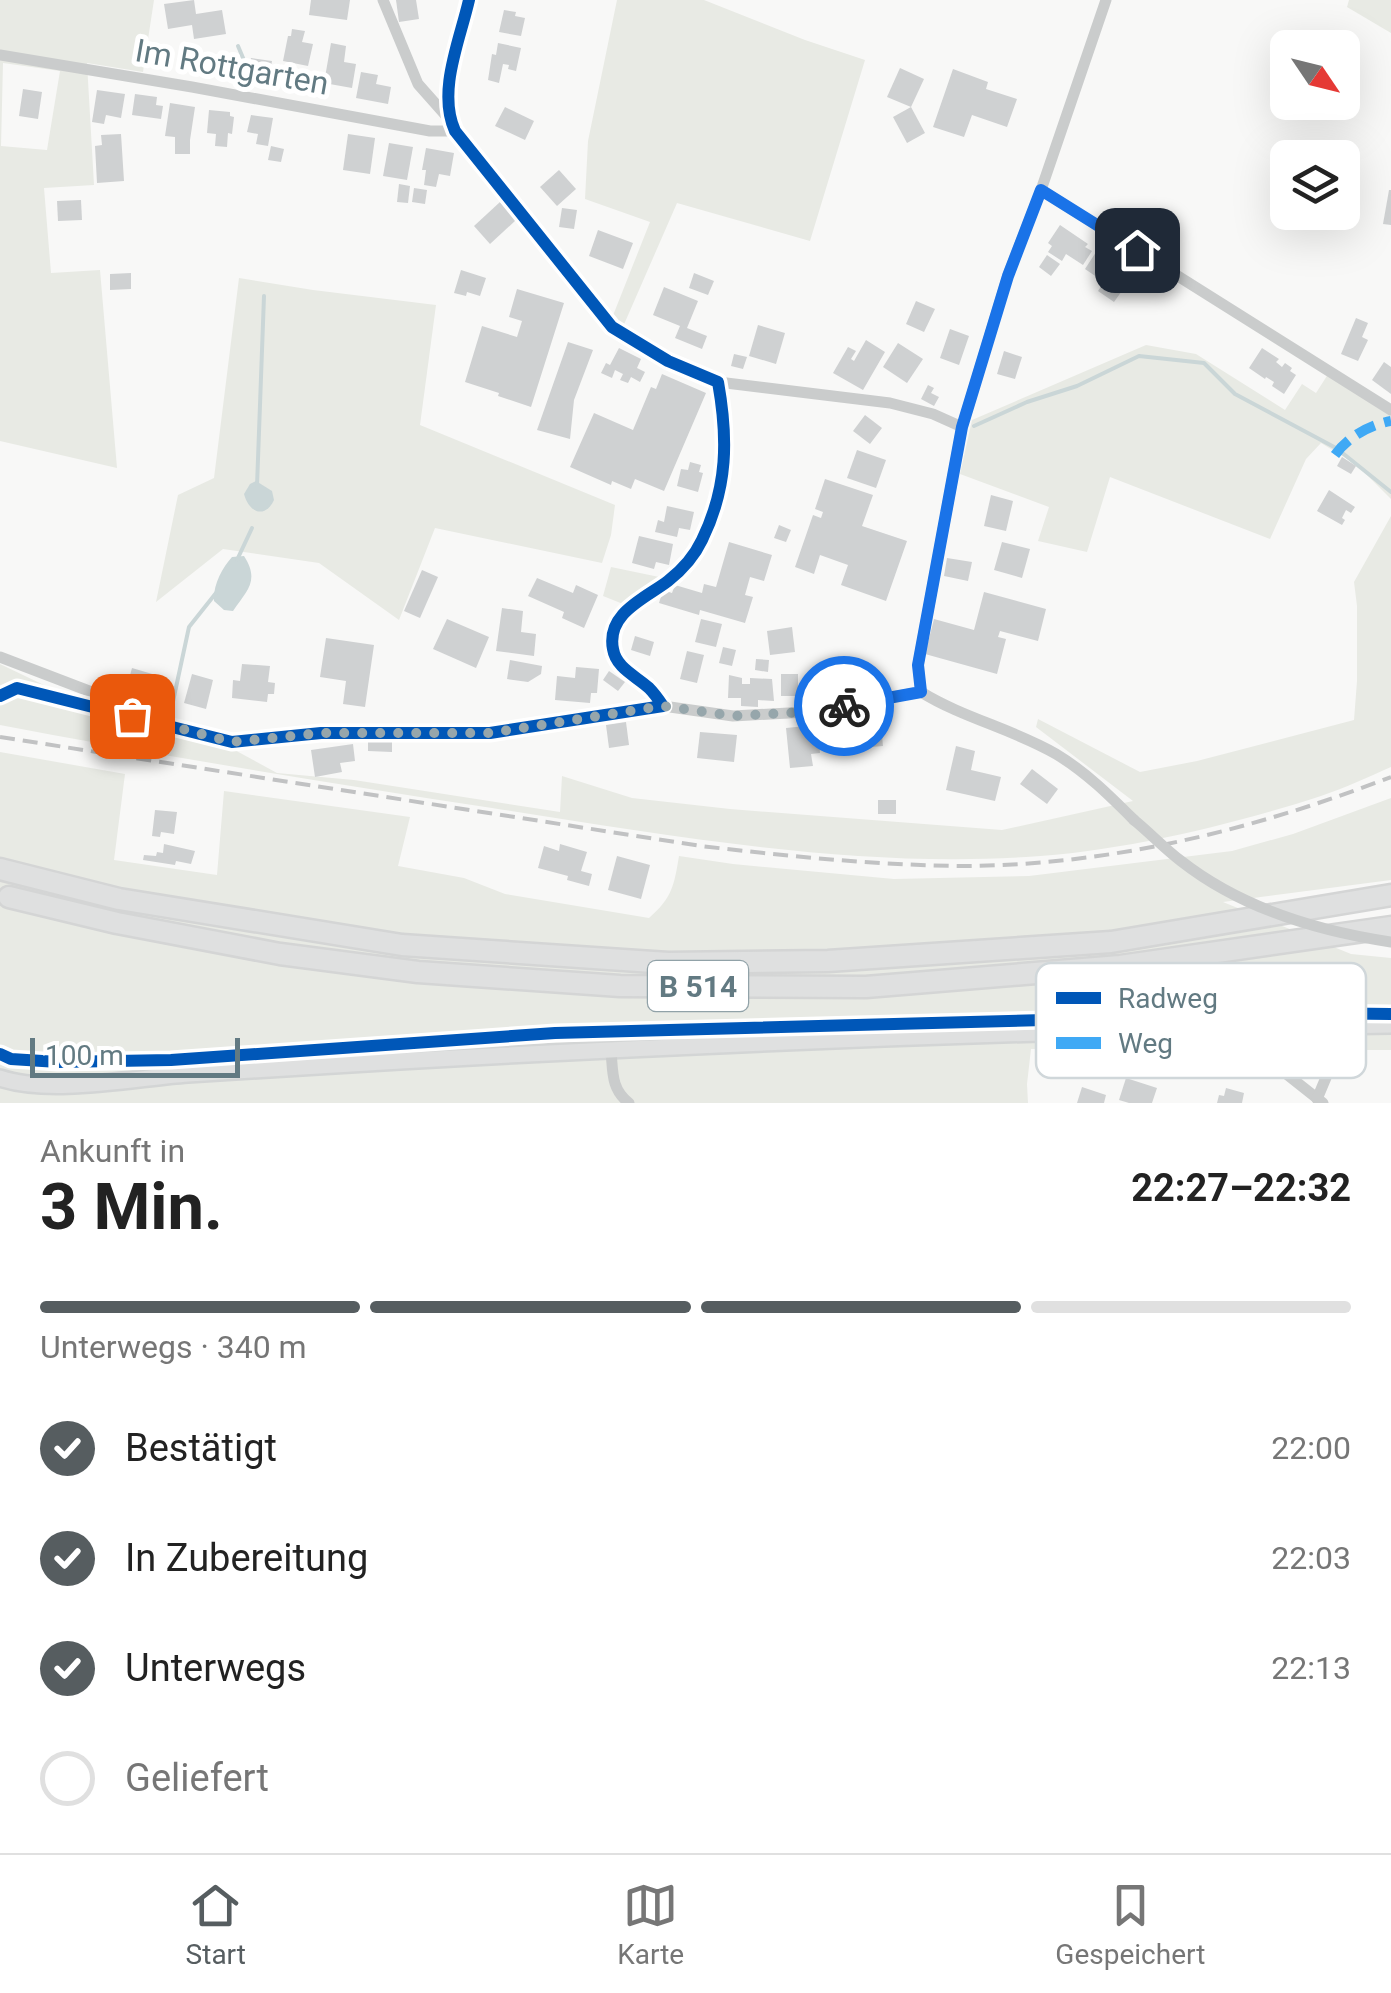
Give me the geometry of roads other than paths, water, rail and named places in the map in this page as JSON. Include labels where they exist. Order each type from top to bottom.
[{"type":"highway","name":"B 514","points":[[0,869],[119,899],[402,946],[668,963],[828,960],[1111,942],[1391,896]]},
{"type":"highway","name":"B 514","points":[[9,897],[117,923],[280,954],[418,972],[620,986],[866,988],[1036,973]]},
{"type":"highway","name":"B 514","points":[[1141,963],[1391,927]]},
{"type":"main road","points":[[1366,1027],[1391,1026]]},
{"type":"main road","points":[[0,1078],[14,1083],[64,1085],[207,1073],[776,1042],[1036,1035]]},
{"type":"street","points":[[383,0],[418,84],[612,326],[668,362],[718,382],[890,403],[933,414],[962,427]]},
{"type":"street","points":[[452,125],[449,84],[470,0]]},
{"type":"street","points":[[921,692],[918,665],[962,427],[1008,276],[1106,0]]},
{"type":"street","name":"Im Rottgarten","points":[[0,55],[430,131],[452,125]]},
{"type":"street","points":[[1041,190],[1391,410]]},
{"type":"street","points":[[663,706],[651,690],[623,667],[614,655],[612,643],[629,608],[688,563],[703,540],[724,471],[725,430],[718,382]]},
{"type":"street","points":[[0,657],[89,692],[99,708]]},
{"type":"street","points":[[0,696],[16,688],[232,742],[322,733],[490,733],[663,706],[733,716],[806,712],[921,692],[939,704],[1056,754],[1212,883],[1295,920],[1391,942]]},
{"type":"street","points":[[610,1051],[614,1084],[629,1103]]},
{"type":"street","points":[[1291,1078],[1320,1101]]},
{"type":"waterway","points":[[238,46],[246,65],[244,87]]},
{"type":"waterway","points":[[257,486],[264,296]]},
{"type":"waterway","points":[[974,426],[1027,402],[1077,386],[1139,356],[1204,363],[1235,394],[1336,448]]},
{"type":"waterway","points":[[1340,451],[1391,492]]},
{"type":"waterway","points":[[237,560],[252,528]]},
{"type":"waterway","points":[[172,706],[189,627],[216,593]]},
{"type":"railway","points":[[0,737],[701,846],[830,859],[960,866],[1070,860],[1179,841],[1286,813],[1391,777]]}]
